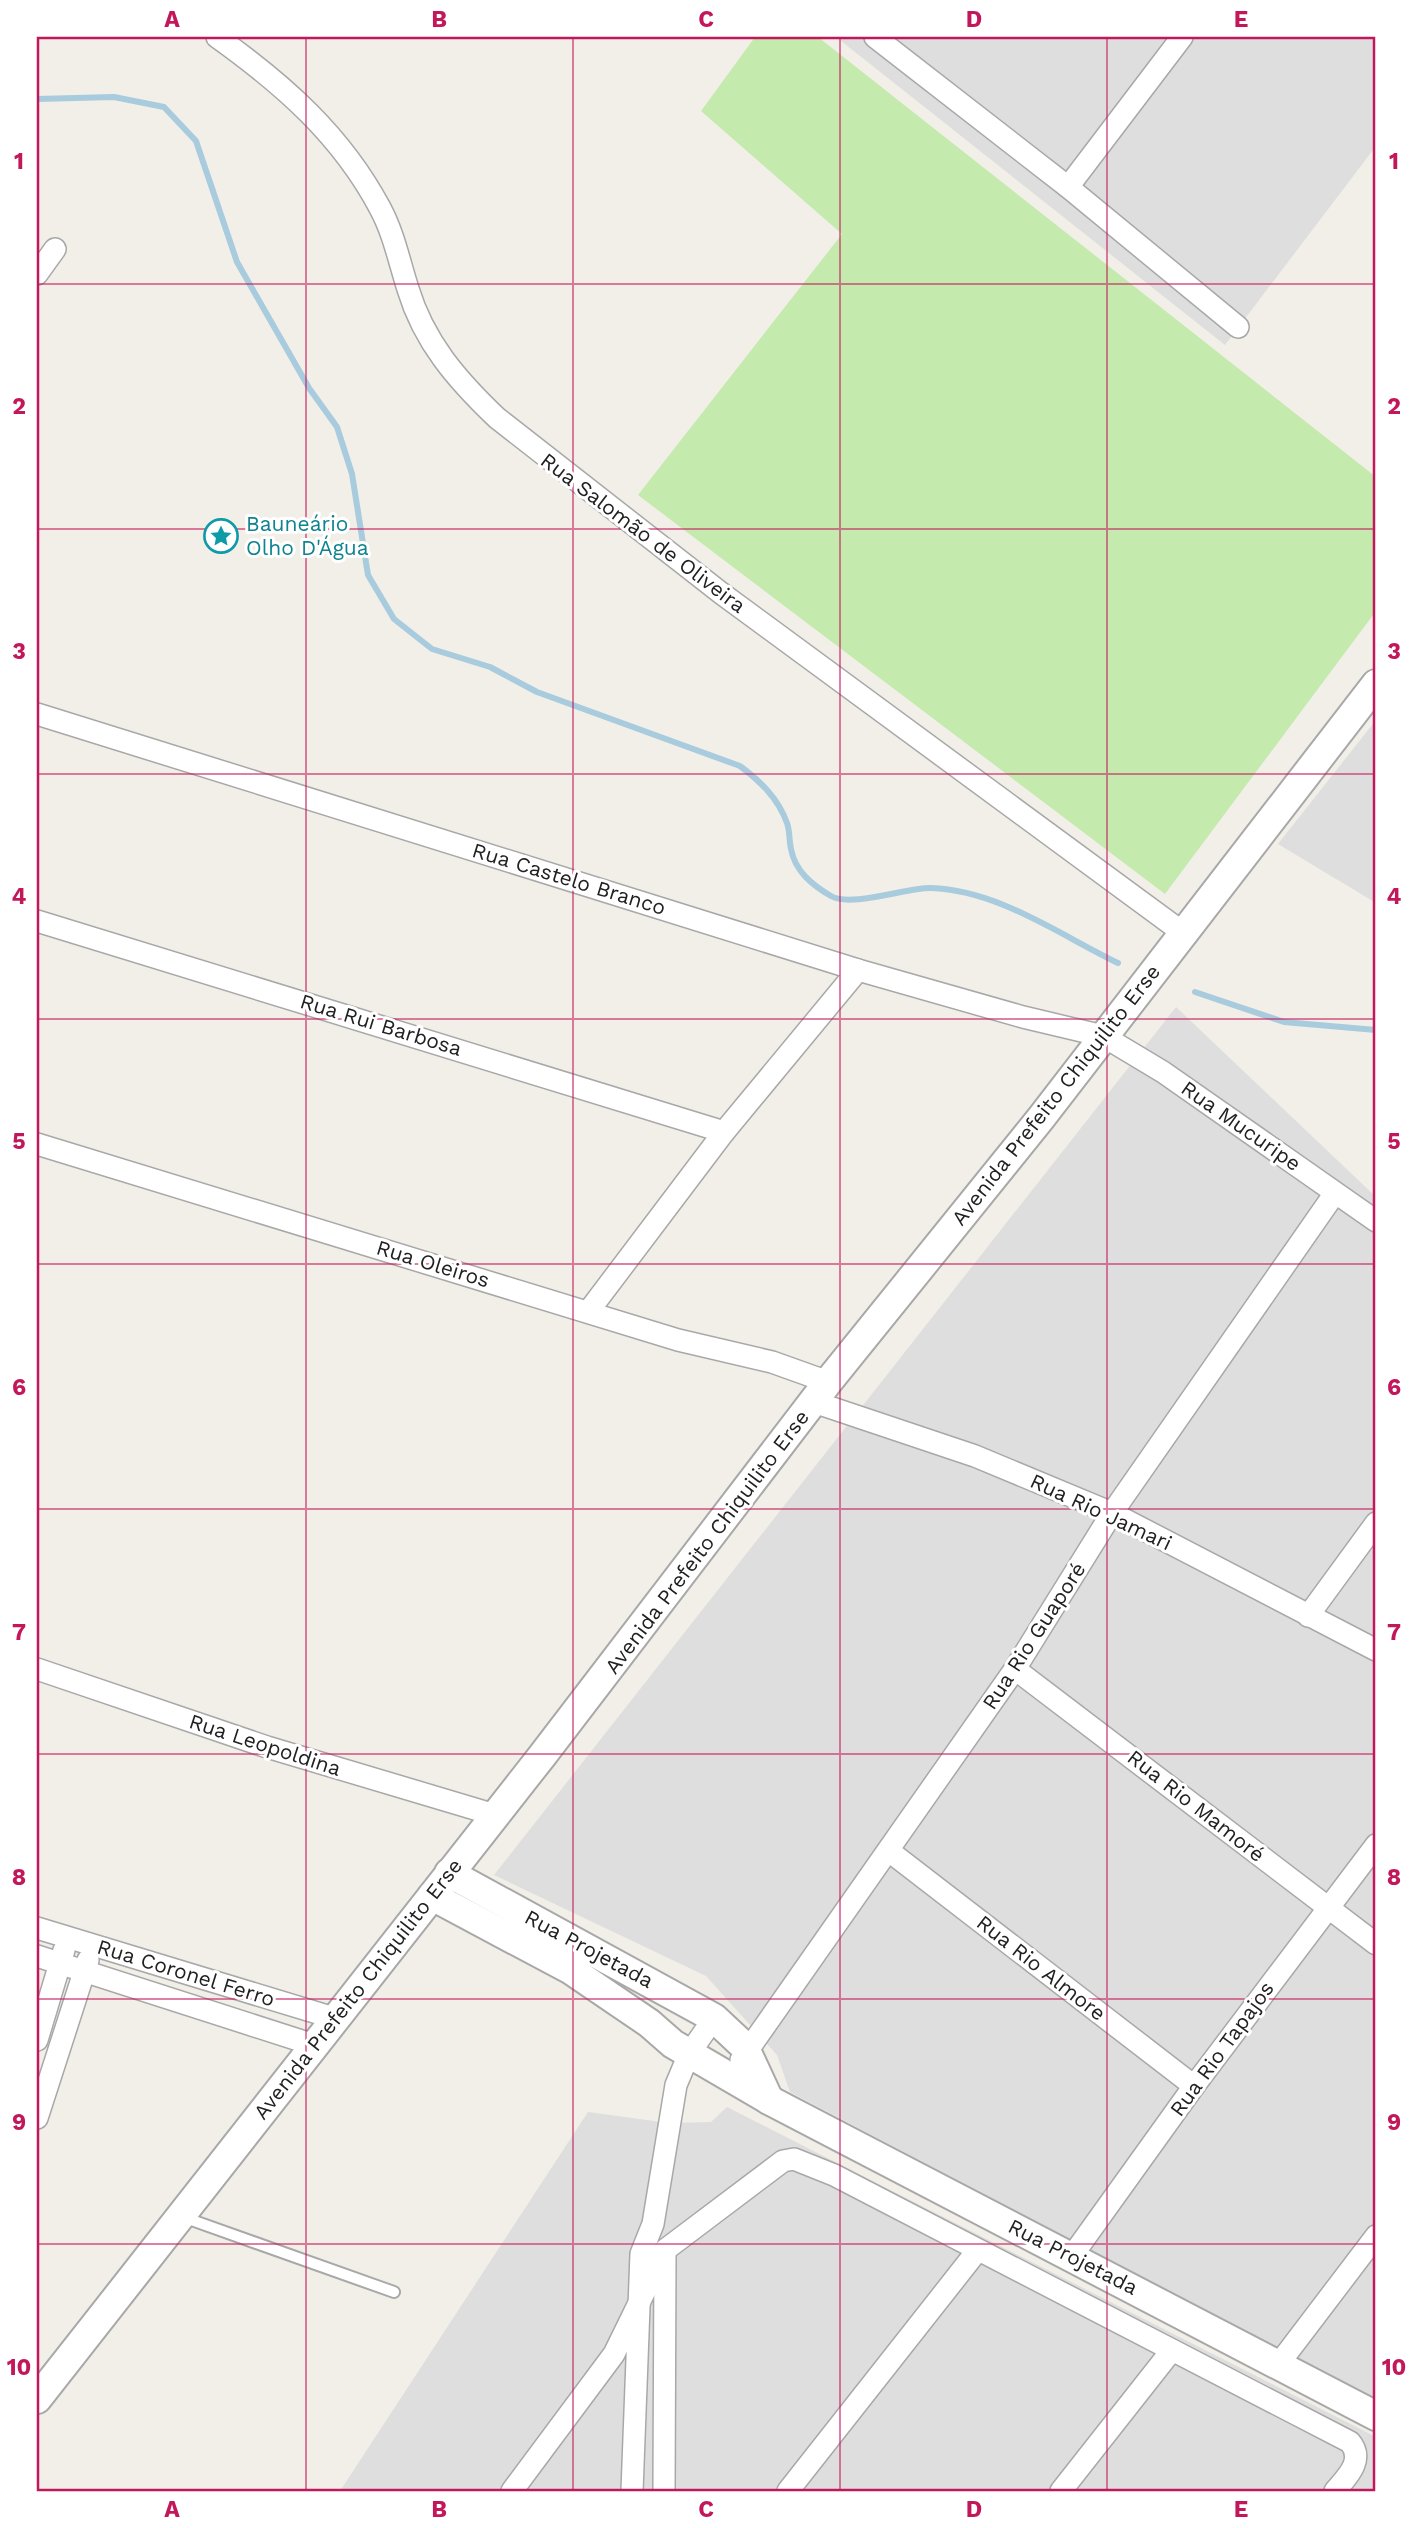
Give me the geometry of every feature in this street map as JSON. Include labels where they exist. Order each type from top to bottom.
[{"type":"street","name":"Rua Salomão de Oliveira","points":[[217,37],[299,100],[352,161],[390,228],[407,289],[431,342],[465,388],[497,418],[721,593],[1182,932]]},
{"type":"street","points":[[875,37],[1068,187],[1238,327]]},
{"type":"street","points":[[1068,187],[1182,37]]},
{"type":"street","points":[[37,274],[55,249]]},
{"type":"street","name":"Avenida Prefeito Chiquilito Erse","points":[[37,2399],[1376,684]]},
{"type":"street","name":"Rua Castelo Branco","points":[[37,714],[858,970],[1103,1037]]},
{"type":"street","name":"Rua Rui Barbosa","points":[[37,921],[724,1132]]},
{"type":"street","points":[[588,1312],[724,1132],[858,970]]},
{"type":"street","name":"Rua Mucuripe","points":[[1103,1037],[1163,1072],[1376,1220]]},
{"type":"street","name":"Rua Oleiros","points":[[37,1144],[678,1340],[772,1362],[821,1392]]},
{"type":"street","name":"Rua Rio Guaporé","points":[[730,2077],[1015,1669],[1112,1513],[1335,1193]]},
{"type":"street","name":"Rua Rio Jamari","points":[[821,1392],[1112,1513],[1376,1650]]},
{"type":"street","points":[[1308,1616],[1376,1523]]},
{"type":"street","name":"Rua Leopoldina","points":[[37,1669],[267,1747],[495,1815]]},
{"type":"street","name":"Rua Rio Mamoré","points":[[1015,1669],[1376,1944]]},
{"type":"street","name":"Rua Rio Tapajos","points":[[1072,2256],[1194,2086],[1376,1845]]},
{"type":"street","name":"Rua Rio Almore","points":[[889,1851],[1194,2086]]},
{"type":"street","name":"Rua Projetada","points":[[449,1873],[714,2018],[746,2051],[769,2100]]},
{"type":"street","name":"Rua Projetada","points":[[432,1896],[571,1970],[689,2054],[769,2100],[1376,2416]]},
{"type":"street","name":"Rua Coronel Ferro","points":[[37,1928],[334,2018]]},
{"type":"street","points":[[37,2040],[68,1938]]},
{"type":"street","points":[[37,2118],[92,1945]]},
{"type":"street","name":"Rua Coronel Ferro","points":[[37,1956],[314,2045]]},
{"type":"street","points":[[632,2491],[641,2254],[653,2224],[676,2085],[689,2054],[714,2018]]},
{"type":"street","points":[[512,2491],[614,2354],[665,2250],[782,2161],[794,2159],[834,2175],[1350,2442],[1356,2452],[1356,2460],[1335,2491]]},
{"type":"street","points":[[653,2224],[665,2250],[664,2491]]},
{"type":"street","points":[[1278,2365],[1376,2236]]},
{"type":"street","points":[[788,2491],[977,2251]]},
{"type":"street","points":[[1061,2491],[1172,2350]]},
{"type":"lane","points":[[180,2216],[394,2292]]},
{"type":"shaded area","points":[[836,37],[1376,37],[1376,146],[1225,345]]},
{"type":"shaded area","points":[[1376,720],[1376,903],[1278,844]]},
{"type":"shaded area","points":[[1176,1007],[1376,1197],[1376,2400],[790,2092],[777,2055],[706,1976],[494,1875]]},
{"type":"shaded area","points":[[727,2107],[1376,2437],[1376,2491],[340,2491],[588,2112],[669,2123],[711,2122]]},
{"type":"green space","points":[[755,37],[818,37],[1376,477],[1376,611],[1165,894],[638,495],[842,234],[701,111]]},
{"type":"waterway","points":[[37,99],[114,97],[164,107],[196,141],[237,262],[309,388],[337,427],[352,474],[368,575],[394,619],[432,649],[490,667],[537,692],[740,766],[761,784],[779,806],[788,826],[790,846],[800,871],[831,896],[852,900],[931,888],[956,891],[1004,905],[1118,963]]},
{"type":"waterway","points":[[1195,992],[1284,1022],[1376,1030]]},
{"type":"place","name":"Bauneário Olho D'Água","points":[[221,536]]}]
